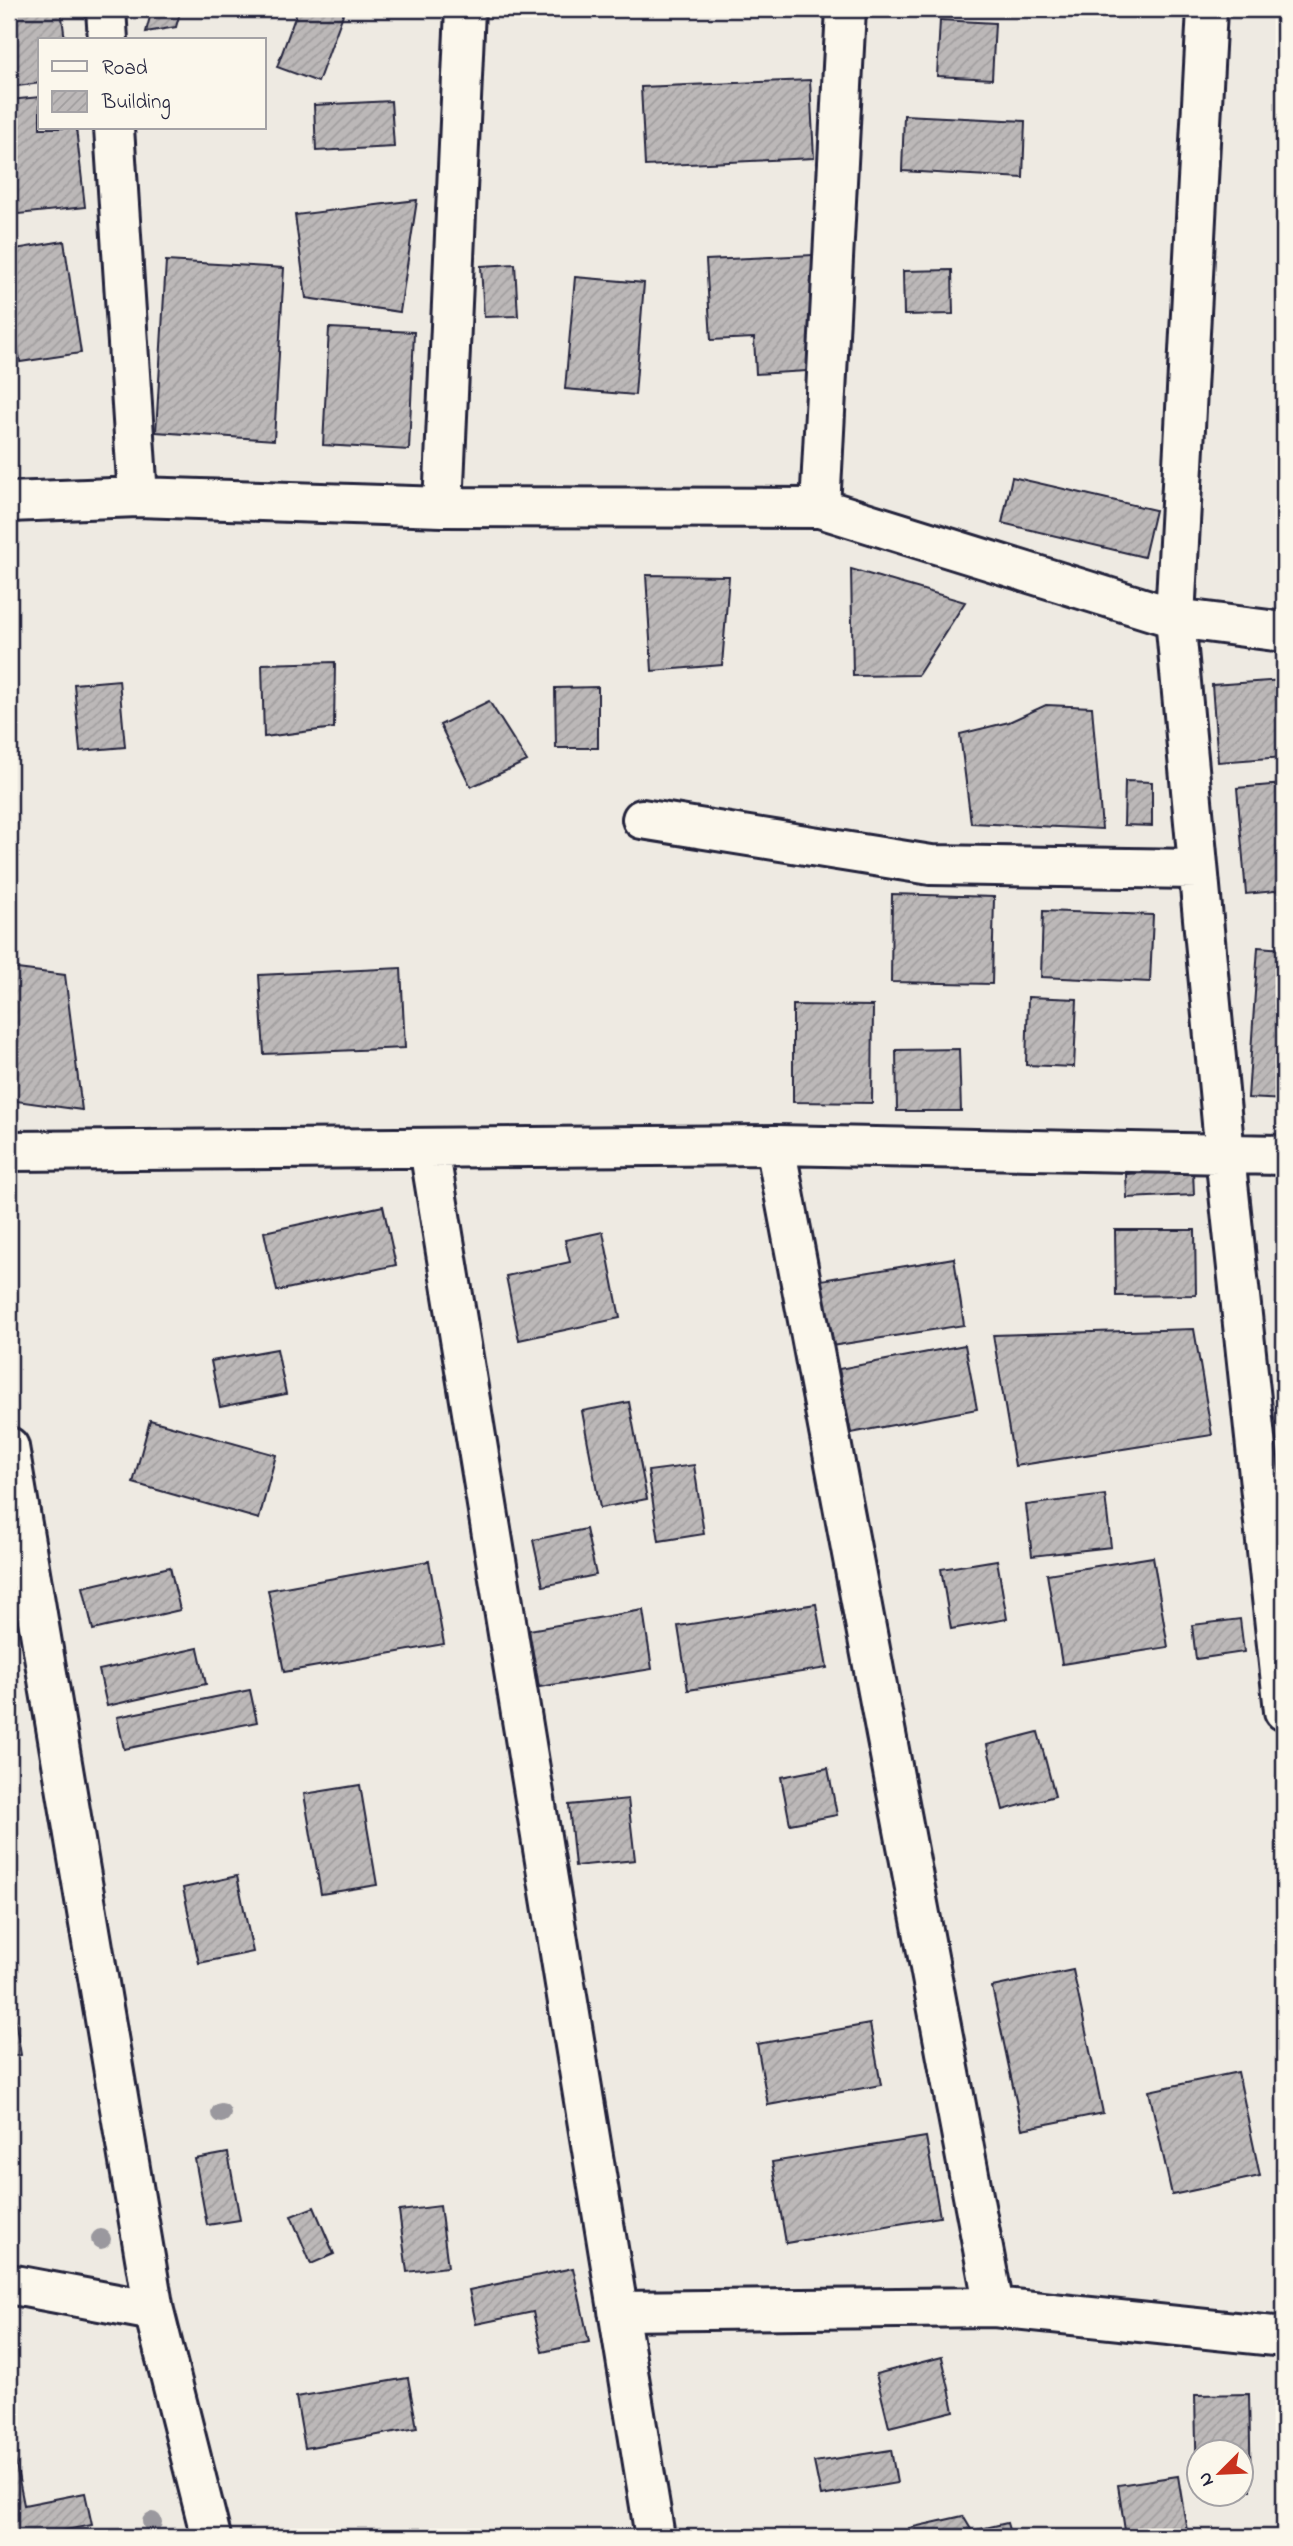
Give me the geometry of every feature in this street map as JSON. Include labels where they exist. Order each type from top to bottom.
[{"type":"street","points":[[106,9],[108,38]]},
{"type":"street","points":[[443,507],[465,9]]},
{"type":"street","points":[[820,508],[846,9]]},
{"type":"street","points":[[1206,9],[1175,618],[1225,1155],[1284,1711]]},
{"type":"street","points":[[114,130],[138,497]]},
{"type":"street","points":[[9,502],[138,497],[443,507],[820,508],[1175,618],[1284,632]]},
{"type":"street","points":[[642,819],[931,865],[1197,869]]},
{"type":"street","points":[[775,1145],[994,2307]]},
{"type":"street","points":[[9,1151],[775,1145],[1284,1155]]},
{"type":"street","points":[[429,1148],[655,2537]]},
{"type":"street","points":[[9,1447],[154,2311],[211,2537]]},
{"type":"street","points":[[9,2284],[154,2311]]},
{"type":"street","points":[[618,2311],[994,2307],[1284,2337]]},
{"type":"building","points":[[9,9],[61,9],[65,38],[38,38],[38,83],[9,87]]},
{"type":"building","points":[[152,9],[181,9],[176,27],[146,32]]},
{"type":"building","points":[[298,9],[345,9],[318,82],[277,67]]},
{"type":"building","points":[[940,20],[995,23],[992,79],[937,76]]},
{"type":"building","points":[[810,80],[814,158],[645,166],[641,87]]},
{"type":"building","points":[[38,97],[38,130],[76,130],[85,207],[9,215],[9,100]]},
{"type":"building","points":[[391,101],[394,147],[316,151],[314,105]]},
{"type":"building","points":[[904,115],[1025,121],[1023,178],[902,171]]},
{"type":"building","points":[[417,200],[400,312],[306,298],[295,215]]},
{"type":"building","points":[[64,241],[81,353],[20,362],[9,288],[9,250]]},
{"type":"building","points":[[835,254],[842,369],[756,374],[754,338],[711,340],[706,260]]},
{"type":"building","points":[[166,261],[284,268],[274,440],[156,432]]},
{"type":"building","points":[[515,264],[518,316],[484,317],[481,266]]},
{"type":"building","points":[[952,270],[953,314],[904,315],[903,271]]},
{"type":"building","points":[[575,277],[644,283],[635,395],[565,389]]},
{"type":"building","points":[[329,328],[414,332],[409,450],[323,445]]},
{"type":"building","points":[[1012,477],[1155,510],[1144,557],[1002,523]]},
{"type":"building","points":[[851,569],[965,602],[918,675],[853,676]]},
{"type":"building","points":[[646,575],[729,576],[722,665],[652,671]]},
{"type":"building","points":[[335,662],[334,728],[264,737],[262,664]]},
{"type":"building","points":[[119,680],[125,747],[80,751],[74,684]]},
{"type":"building","points":[[1284,680],[1284,757],[1218,762],[1212,685]]},
{"type":"building","points":[[598,687],[598,748],[556,748],[555,688]]},
{"type":"building","points":[[489,701],[527,761],[471,787],[440,725]]},
{"type":"building","points":[[1046,705],[1092,707],[1102,829],[971,823],[960,734],[1009,722]]},
{"type":"building","points":[[1125,781],[1152,782],[1152,826],[1124,825]]},
{"type":"building","points":[[1284,784],[1284,890],[1246,894],[1237,788]]},
{"type":"building","points":[[892,894],[994,897],[992,984],[891,982]]},
{"type":"building","points":[[1043,911],[1153,915],[1150,982],[1041,977]]},
{"type":"building","points":[[1258,947],[1284,949],[1284,1100],[1248,1098]]},
{"type":"building","points":[[9,968],[65,975],[82,1110],[9,1100]]},
{"type":"building","points":[[401,968],[405,1048],[264,1054],[259,975]]},
{"type":"building","points":[[1028,997],[1077,999],[1074,1067],[1026,1065]]},
{"type":"building","points":[[793,1005],[873,1006],[872,1103],[793,1102]]},
{"type":"building","points":[[959,1049],[961,1111],[897,1111],[896,1050]]},
{"type":"building","points":[[1193,1170],[1194,1195],[1127,1198],[1126,1174]]},
{"type":"building","points":[[383,1206],[396,1265],[277,1291],[264,1232]]},
{"type":"building","points":[[1115,1230],[1195,1230],[1196,1295],[1116,1296]]},
{"type":"building","points":[[603,1232],[620,1318],[519,1340],[506,1276],[570,1262],[565,1240]]},
{"type":"building","points":[[954,1258],[964,1325],[831,1346],[821,1280]]},
{"type":"building","points":[[1194,1329],[1212,1435],[1015,1466],[993,1335]]},
{"type":"building","points":[[965,1345],[977,1409],[851,1433],[839,1369]]},
{"type":"building","points":[[277,1349],[286,1394],[220,1407],[211,1361]]},
{"type":"building","points":[[629,1402],[647,1499],[600,1508],[582,1411]]},
{"type":"building","points":[[150,1420],[276,1455],[259,1519],[133,1483]]},
{"type":"building","points":[[694,1465],[704,1534],[659,1541],[648,1471]]},
{"type":"building","points":[[1105,1495],[1111,1547],[1032,1556],[1026,1505]]},
{"type":"building","points":[[586,1529],[596,1575],[543,1586],[533,1540]]},
{"type":"building","points":[[1153,1557],[1168,1647],[1062,1664],[1047,1574]]},
{"type":"building","points":[[997,1560],[1007,1619],[951,1629],[941,1569]]},
{"type":"building","points":[[429,1561],[444,1644],[284,1672],[268,1590]]},
{"type":"building","points":[[170,1567],[180,1610],[93,1630],[83,1587]]},
{"type":"building","points":[[816,1604],[827,1668],[688,1690],[678,1626]]},
{"type":"building","points":[[643,1610],[652,1669],[539,1687],[529,1630]]},
{"type":"building","points":[[1240,1619],[1244,1652],[1196,1659],[1192,1625]]},
{"type":"building","points":[[198,1648],[206,1684],[107,1706],[99,1670]]},
{"type":"building","points":[[250,1690],[257,1722],[124,1749],[117,1717]]},
{"type":"building","points":[[1038,1732],[1055,1796],[1003,1810],[987,1745]]},
{"type":"building","points":[[828,1768],[837,1815],[790,1824],[781,1777]]},
{"type":"building","points":[[360,1785],[377,1885],[321,1894],[304,1794]]},
{"type":"building","points":[[628,1799],[635,1860],[575,1866],[569,1805]]},
{"type":"building","points":[[237,1876],[253,1952],[199,1963],[183,1888]]},
{"type":"building","points":[[1073,1970],[1103,2113],[1022,2129],[992,1987]]},
{"type":"building","points":[[9,1983],[21,2055],[9,2057]]},
{"type":"building","points":[[870,2024],[881,2085],[768,2105],[757,2044]]},
{"type":"building","points":[[1238,2072],[1260,2176],[1172,2195],[1149,2091]]},
{"type":"building","points":[[926,2137],[940,2217],[786,2243],[772,2162]]},
{"type":"building","points":[[228,2153],[240,2220],[207,2225],[195,2159]]},
{"type":"building","points":[[440,2206],[448,2267],[407,2272],[399,2211]]},
{"type":"building","points":[[314,2207],[334,2254],[311,2264],[291,2216]]},
{"type":"building","points":[[573,2268],[589,2342],[542,2352],[533,2312],[476,2324],[469,2290]]},
{"type":"building","points":[[942,2357],[954,2411],[889,2427],[876,2374]]},
{"type":"building","points":[[408,2378],[417,2428],[305,2448],[296,2397]]},
{"type":"building","points":[[9,2379],[17,2424],[9,2425]]},
{"type":"building","points":[[1249,2394],[1250,2438],[1196,2438],[1195,2395]]},
{"type":"building","points":[[13,2449],[24,2505],[85,2493],[92,2525],[30,2537],[9,2537],[9,2450]]},
{"type":"building","points":[[891,2450],[897,2483],[821,2496],[814,2462]]},
{"type":"building","points":[[1178,2476],[1188,2537],[1126,2537],[1118,2485]]},
{"type":"building","points":[[963,2516],[972,2531],[1007,2523],[1011,2537],[911,2537],[909,2528]]}]
